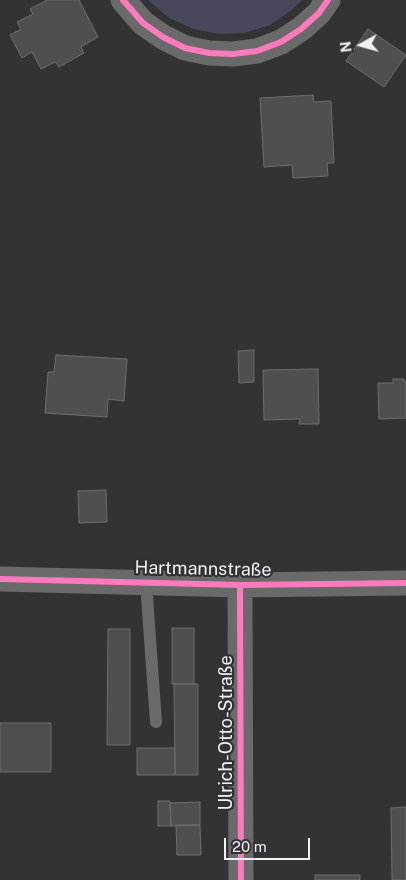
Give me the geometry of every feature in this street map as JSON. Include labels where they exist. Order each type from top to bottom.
[{"type":"street","points":[[124,0],[143,23],[163,37],[185,48],[209,53],[233,54],[257,50],[280,42],[301,29],[319,13],[328,0]]},
{"type":"street","name":"Hartmannstraße","points":[[0,579],[240,585],[406,583]]},
{"type":"street","name":"Ulrich-Otto-Straße","points":[[240,585],[241,880]]},
{"type":"lane","points":[[146,583],[156,722]]},
{"type":"shaded area","points":[[148,0],[302,0],[292,10],[270,25],[245,33],[219,34],[193,29],[169,18]]},
{"type":"building","points":[[47,0],[79,0],[98,37],[81,47],[84,53],[59,67],[55,62],[41,69],[32,52],[22,58],[10,35],[21,29],[17,22],[33,14],[30,9]]},
{"type":"building","points":[[368,29],[406,55],[384,87],[346,61]]},
{"type":"building","points":[[313,95],[314,102],[331,101],[334,163],[327,163],[328,176],[293,178],[292,165],[264,167],[260,98]]},
{"type":"building","points":[[254,350],[254,382],[239,383],[238,351]]},
{"type":"building","points":[[56,355],[127,359],[124,401],[108,399],[107,417],[45,413],[48,372],[54,372]]},
{"type":"building","points":[[318,369],[319,424],[299,424],[300,419],[264,420],[263,370]]},
{"type":"building","points":[[393,379],[404,379],[404,382],[406,382],[406,418],[379,419],[378,383],[393,383]]},
{"type":"building","points":[[106,490],[107,522],[79,523],[78,491]]},
{"type":"building","points":[[172,628],[194,628],[194,684],[172,684]]},
{"type":"building","points":[[108,629],[130,629],[130,745],[107,745]]},
{"type":"building","points":[[174,684],[198,684],[198,775],[175,775]]},
{"type":"building","points":[[0,723],[51,723],[51,772],[0,772]]},
{"type":"building","points":[[137,748],[175,748],[175,775],[137,775]]},
{"type":"building","points":[[158,801],[170,801],[171,826],[158,826]]},
{"type":"building","points":[[200,802],[200,825],[171,826],[170,803]]},
{"type":"building","points":[[406,807],[406,880],[392,880],[391,808]]},
{"type":"building","points":[[176,825],[200,825],[201,855],[177,855]]},
{"type":"building","points":[[315,875],[360,875],[360,880],[315,880]]},
{"type":"cycle path","points":[[123,0],[143,23],[163,37],[185,48],[209,53],[233,54],[257,51],[281,42],[301,29],[319,13],[328,0]]},
{"type":"cycle path","points":[[0,579],[240,585],[406,583]]},
{"type":"cycle path","points":[[240,585],[241,880]]}]
